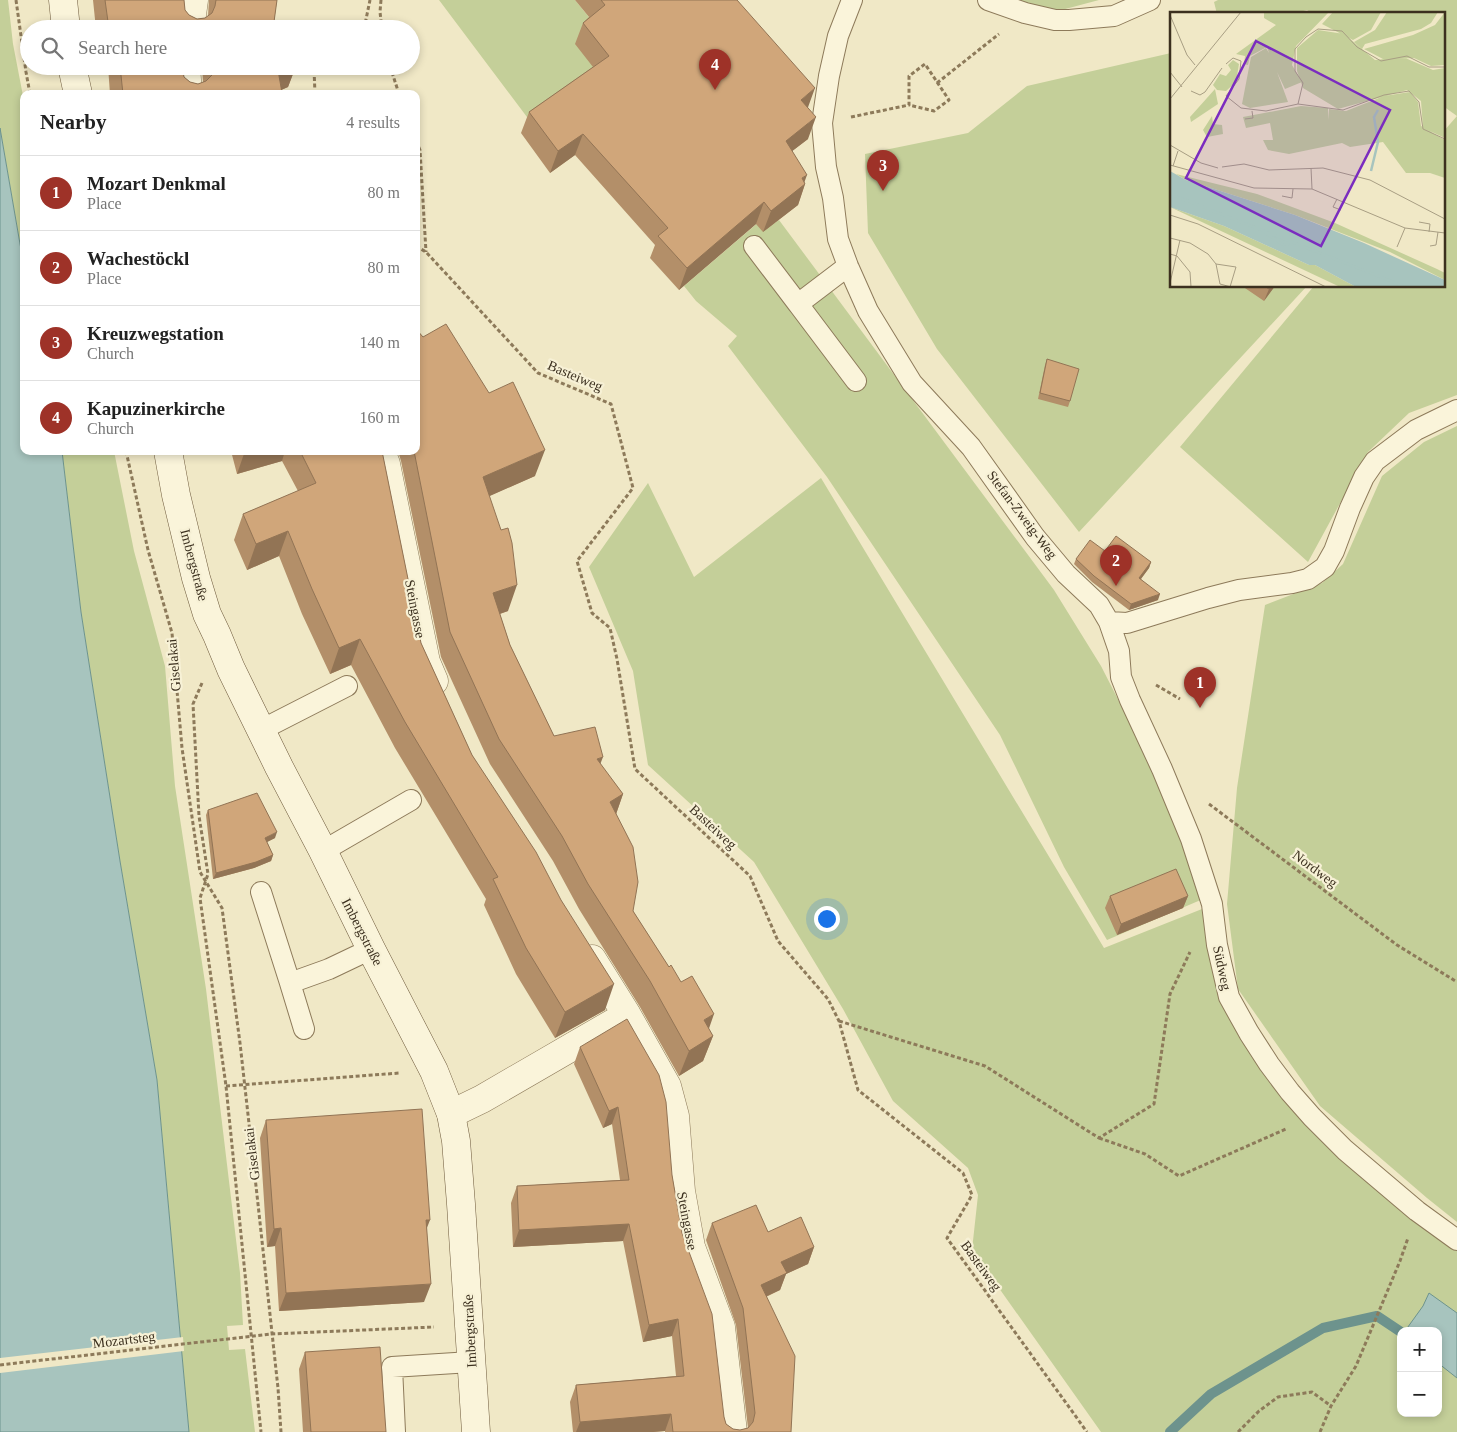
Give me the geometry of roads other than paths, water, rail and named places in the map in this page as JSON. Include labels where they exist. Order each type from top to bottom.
[{"type":"main road","points":[[63,0],[65,20]]},
{"type":"main road","points":[[191,20],[194,0]]},
{"type":"main road","points":[[74,75],[77,90]]},
{"type":"main road","points":[[187,75],[188,90]]},
{"type":"main road","name":"Imbergstraße","points":[[169,455],[196,578],[208,614],[231,669],[434,1071],[451,1114],[456,1141],[461,1204],[476,1432]]},
{"type":"main road","name":"Steingasse","points":[[383,455],[426,662],[445,704]]},
{"type":"main road","name":"Steingasse","points":[[581,942],[627,1016],[667,1086],[675,1116],[681,1191],[690,1247],[721,1327],[733,1432]]},
{"type":"main road","points":[[451,1114],[478,1101],[627,1016]]},
{"type":"lane","name":"Stefan-Zweig-Weg","points":[[852,0],[838,36],[829,76],[822,122],[826,168],[833,198],[838,238],[848,266],[868,311],[912,383],[971,447],[1035,537],[1066,574],[1099,605],[1109,622]]},
{"type":"lane","points":[[988,0],[1025,13],[1055,20],[1114,16],[1150,0]]},
{"type":"lane","points":[[754,246],[856,381]]},
{"type":"lane","points":[[798,304],[848,266]]},
{"type":"lane","points":[[1109,622],[1127,623],[1239,590],[1292,583],[1308,578],[1325,567],[1334,551],[1364,477],[1375,461],[1416,430],[1457,410]]},
{"type":"lane","name":"Südweg","points":[[1109,622],[1119,651],[1121,677],[1191,839],[1212,904],[1217,945],[1229,997],[1249,1033],[1290,1092],[1344,1150],[1417,1211],[1457,1240]]},
{"type":"lane","points":[[261,730],[348,686]]},
{"type":"lane","points":[[323,852],[411,800]]},
{"type":"lane","points":[[261,892],[304,1029]]},
{"type":"lane","points":[[290,984],[329,969],[371,949]]},
{"type":"lane","points":[[395,1432],[392,1367],[471,1362]]},
{"type":"water","points":[[0,128],[20,244],[20,455],[62,455],[81,612],[157,1080],[189,1432],[0,1432]]},
{"type":"water","points":[[1429,1293],[1457,1313],[1457,1378],[1442,1366],[1442,1327],[1408,1327],[1423,1306]]},
{"type":"waterway","points":[[1170,1432],[1211,1394],[1323,1328],[1377,1316],[1397,1329]]},
{"type":"place","name":"Kapuzinerkirche","points":[[715,90]]},
{"type":"place","name":"Kreuzwegstation","points":[[883,191]]},
{"type":"place","name":"Wachestöckl","points":[[1116,586]]},
{"type":"place","name":"Mozart Denkmal","points":[[1200,708]]}]
